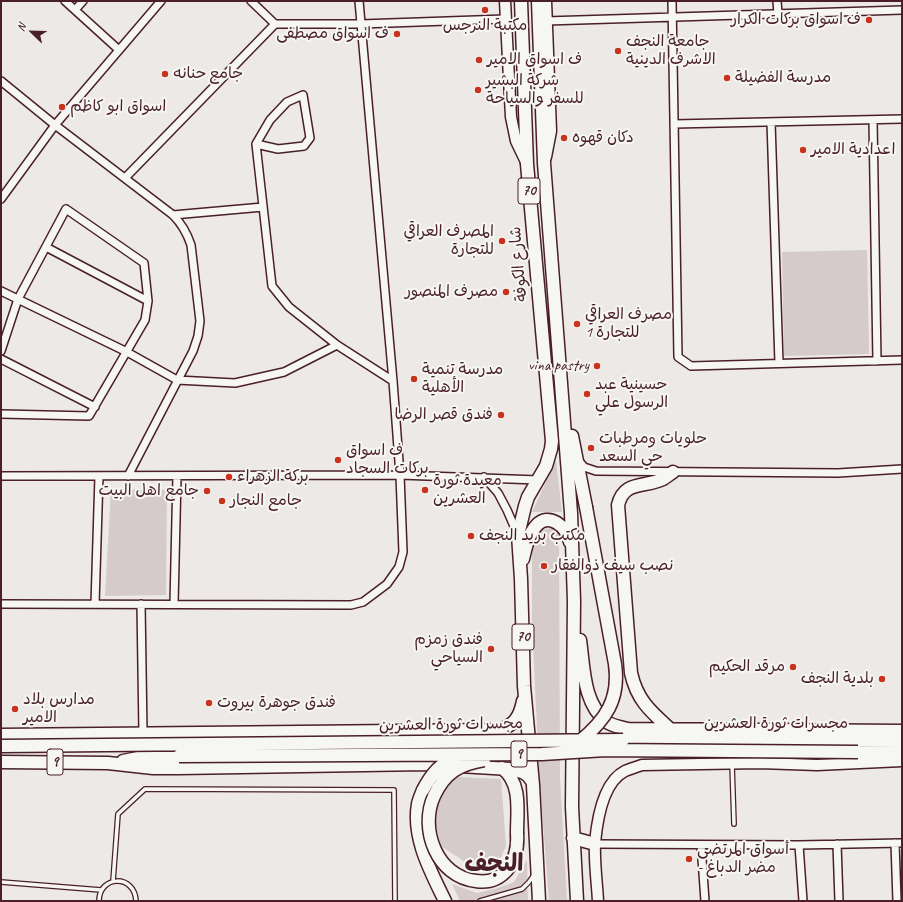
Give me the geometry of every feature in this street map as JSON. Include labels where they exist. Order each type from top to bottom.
[{"type":"highway","name":"شارع الكوفة","points":[[521,1],[527,164],[545,380],[552,441],[548,462],[538,480]]},
{"type":"highway","name":"شارع الكوفة","points":[[538,1],[544,163],[561,382]]},
{"type":"highway","points":[[555,754],[568,750],[592,731],[607,713],[616,690],[615,664],[576,453],[561,382]]},
{"type":"highway","name":"70","points":[[561,382],[573,559],[572,807],[577,901]]},
{"type":"highway","points":[[670,729],[648,709],[639,697],[633,683],[618,505],[627,489],[633,486],[662,479],[674,472]]},
{"type":"highway","name":"70","points":[[538,480],[525,506],[518,535],[521,579],[524,686],[533,783],[539,901]]},
{"type":"highway","points":[[521,579],[522,562],[528,539],[536,525],[540,522],[551,520],[560,524],[570,538],[573,559]]},
{"type":"highway","points":[[574,600],[588,692],[591,702],[608,723],[628,729],[902,731]]},
{"type":"highway","points":[[1,735],[498,730],[507,728],[518,716],[522,707],[524,686]]},
{"type":"highway","points":[[406,731],[415,734],[421,743],[422,748],[419,758],[412,764],[407,765]]},
{"type":"highway","points":[[445,901],[424,853],[419,835],[417,812],[423,790],[438,767],[450,759],[467,750],[509,740]]},
{"type":"highway","name":"مجسرات ثورة العشرين","points":[[1,746],[509,740],[902,741]]},
{"type":"highway","name":"مجسرات ثورة العشرين","points":[[108,762],[138,758],[179,756],[555,754],[613,750],[902,752]]},
{"type":"highway","points":[[502,768],[511,777],[515,788],[518,846],[514,858],[508,868],[495,879],[478,882],[467,880],[457,875],[444,864],[436,854],[430,838],[428,822],[434,795],[442,783],[461,766],[472,762],[542,754]]},
{"type":"highway","name":"9","points":[[1,762],[108,762]]},
{"type":"highway","points":[[108,762],[138,767],[172,768],[424,764],[502,768],[524,772],[529,776],[533,783],[532,790],[521,805],[517,815]]},
{"type":"highway","points":[[573,838],[595,844]]},
{"type":"main road","points":[[505,1],[511,117],[516,141],[527,164]]},
{"type":"main road","points":[[544,163],[551,131],[546,1]]},
{"type":"main road","points":[[598,901],[595,844],[597,826],[604,799],[611,783],[624,772],[642,765],[732,763],[817,765],[902,761]]},
{"type":"street","points":[[65,1],[119,50]]},
{"type":"street","points":[[75,10],[83,1]]},
{"type":"street","points":[[1,199],[55,125],[161,1]]},
{"type":"street","points":[[251,1],[275,24],[361,24],[505,19]]},
{"type":"street","points":[[1,604],[351,605],[363,602],[387,584],[398,567],[404,552],[400,475],[393,380],[359,1]]},
{"type":"street","points":[[672,1],[678,357],[691,366],[902,360]]},
{"type":"street","points":[[778,1],[778,14]]},
{"type":"street","points":[[546,20],[902,10]]},
{"type":"street","points":[[124,178],[275,24]]},
{"type":"street","points":[[1,81],[55,125],[173,215],[184,229],[191,245],[200,321],[196,344],[128,476]]},
{"type":"street","points":[[256,144],[278,149],[304,146],[310,138],[302,95],[287,102],[270,120],[256,144],[272,286],[289,307],[337,345],[393,380]]},
{"type":"street","points":[[674,124],[902,119]]},
{"type":"street","points":[[873,120],[877,361]]},
{"type":"street","points":[[771,122],[778,363]]},
{"type":"street","points":[[173,215],[263,207]]},
{"type":"street","points":[[1,351],[18,299],[66,210],[144,263],[148,301],[145,320],[89,416],[1,414]]},
{"type":"street","points":[[46,247],[148,301]]},
{"type":"street","points":[[1,291],[127,352],[177,380],[235,383],[284,372],[337,345]]},
{"type":"street","points":[[1,359],[95,407]]},
{"type":"street","points":[[576,453],[579,462],[584,467],[596,472],[838,473],[902,469]]},
{"type":"street","points":[[1,476],[400,475],[538,480]]},
{"type":"street","points":[[95,604],[99,476]]},
{"type":"street","points":[[174,604],[177,476]]},
{"type":"street","points":[[484,477],[498,493],[518,535]]},
{"type":"street","points":[[141,604],[143,733]]},
{"type":"street","points":[[595,844],[799,845],[899,843],[897,901]]},
{"type":"street","points":[[837,844],[839,901]]},
{"type":"street","points":[[701,845],[705,901]]},
{"type":"street","points":[[799,845],[803,901]]},
{"type":"lane","points":[[732,763],[734,824]]},
{"type":"lane","points":[[113,881],[118,814],[145,789],[394,790],[396,901]]},
{"type":"lane","points":[[480,901],[522,889],[530,882],[537,869]]},
{"type":"lane","points":[[98,901],[101,890],[108,883],[113,881],[124,882],[129,885],[135,894],[136,901]]},
{"type":"lane","points":[[1,882],[101,890]]},
{"type":"shaded area","points":[[867,250],[869,354],[784,356],[782,252]]},
{"type":"shaded area","points":[[556,460],[562,512],[532,512]]},
{"type":"shaded area","points":[[111,489],[167,490],[166,595],[105,596]]},
{"type":"shaded area","points":[[552,528],[559,531],[560,778],[567,901],[549,901],[539,771],[532,621],[532,552],[538,535],[543,529]]},
{"type":"shaded area","points":[[457,777],[501,779],[506,846],[501,857],[492,864],[479,867],[465,862],[441,846],[437,833],[436,811],[444,791]]},
{"type":"shaded area","points":[[527,860],[528,901],[460,901],[452,884],[477,893],[495,889],[514,882]]},
{"type":"place","name":"مكتبة النرجس","points":[[485,10]]},
{"type":"place","name":"ف اسواق بركات الكرار","points":[[869,20]]},
{"type":"place","name":"ف اسواق مصطفى","points":[[397,34]]},
{"type":"place","name":"جامعة النجف الاشرف الدينية","points":[[618,51]]},
{"type":"place","name":"ف اسواق الامير","points":[[479,60]]},
{"type":"place","name":"جامع حنانه","points":[[165,74]]},
{"type":"place","name":"مدرسة الفضيلة","points":[[727,78]]},
{"type":"place","name":"شركة البشير للسفر والسياحة","points":[[478,90]]},
{"type":"place","name":"اسواق ابو كاظم","points":[[62,107]]},
{"type":"place","name":"دكان قهوه","points":[[564,138]]},
{"type":"place","name":"اعدادية الامير","points":[[803,150]]},
{"type":"place","name":"المصرف العراقي للتجارة","points":[[502,241]]},
{"type":"place","name":"مصرف المنصور","points":[[506,292]]},
{"type":"place","name":"مصرف العراقي للتجارة 1","points":[[577,324]]},
{"type":"place","name":"vina pastry","points":[[597,366]]},
{"type":"place","name":"مدرسة تنمية الأهلية","points":[[414,379]]},
{"type":"place","name":"حسينية عبد الرسول علي","points":[[587,394]]},
{"type":"place","name":"فندق قصر الرضا","points":[[501,415]]},
{"type":"place","name":"حلويات ومرطبات حي السعد","points":[[591,448]]},
{"type":"place","name":"ف اسواق بركات السجاد","points":[[338,460]]},
{"type":"place","name":"بركة الزهراء","points":[[229,477]]},
{"type":"place","name":"معيدة ثورة العشرين","points":[[425,490]]},
{"type":"place","name":"جامع اهل البيت","points":[[207,491]]},
{"type":"place","name":"جامع النجار","points":[[222,501]]},
{"type":"place","name":"مكتب بريد النجف","points":[[471,536]]},
{"type":"place","name":"نصب سيف ذوالفقار","points":[[544,566]]},
{"type":"place","name":"فندق زمزم السياحي","points":[[491,649]]},
{"type":"place","name":"مرقد الحكيم","points":[[793,667]]},
{"type":"place","name":"بلدية النجف","points":[[882,679]]},
{"type":"place","name":"فندق جوهرة بيروت","points":[[209,703]]},
{"type":"place","name":"مدارس بلاد الامير","points":[[15,709]]},
{"type":"place","name":"أسواق المرتضى - مضر الدباغ","points":[[689,859]]},
{"type":"district","name":"النجف","points":[[494,865]]}]
